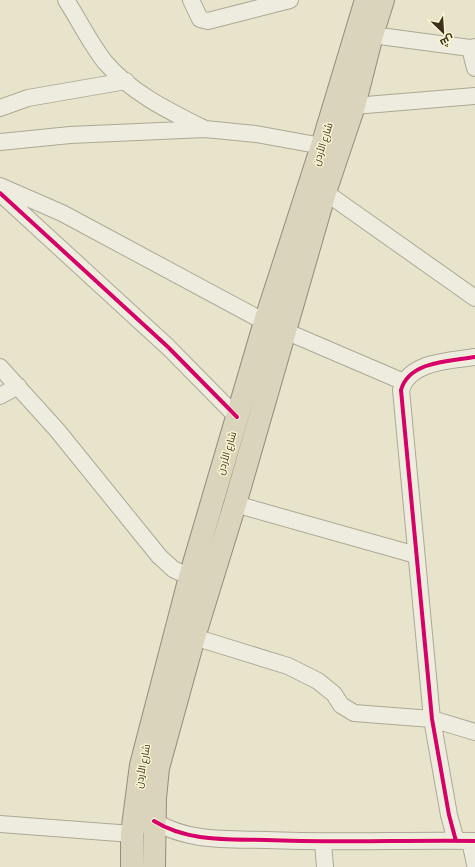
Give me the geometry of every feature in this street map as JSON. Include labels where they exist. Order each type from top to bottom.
[{"type":"highway","name":"شارع الأردن","points":[[132,867],[132,834],[141,765],[190,577],[265,322],[322,146],[366,0]]},
{"type":"highway","name":"شارع الأردن","points":[[154,867],[154,820],[158,768],[194,637],[235,504],[325,192],[354,106],[372,35],[383,0]]},
{"type":"highway","points":[[229,442],[250,449]]},
{"type":"street","points":[[66,0],[105,61],[126,81],[166,110],[205,129]]},
{"type":"street","points":[[191,0],[200,19],[208,21],[290,0]]},
{"type":"street","points":[[372,35],[473,48],[475,68]]},
{"type":"street","points":[[0,108],[28,98],[126,81]]},
{"type":"street","points":[[354,106],[475,96]]},
{"type":"street","points":[[0,142],[70,134],[205,129],[256,134],[322,146]]},
{"type":"street","points":[[0,186],[62,213],[265,322]]},
{"type":"street","points":[[325,192],[475,298]]},
{"type":"street","points":[[0,193],[168,347],[237,417]]},
{"type":"street","points":[[285,331],[404,382]]},
{"type":"street","points":[[475,357],[423,367],[409,375],[404,382],[402,390],[432,719],[449,815],[467,841],[475,864]]},
{"type":"street","points":[[0,367],[57,430],[159,556],[173,569],[190,577]]},
{"type":"street","points":[[0,396],[18,386]]},
{"type":"street","points":[[235,504],[416,555]]},
{"type":"street","points":[[194,637],[288,666],[318,681],[334,694],[341,704],[354,713],[432,719],[475,732]]},
{"type":"street","points":[[154,820],[175,832],[198,838],[323,843],[467,841]]},
{"type":"street","points":[[0,824],[132,834]]},
{"type":"street","points":[[323,843],[325,867]]},
{"type":"cycle path","points":[[0,193],[168,347],[237,417]]},
{"type":"cycle path","points":[[456,841],[449,815],[432,719],[401,390],[405,380],[412,373],[421,368],[432,364],[475,357]]},
{"type":"cycle path","points":[[154,821],[180,833],[222,839],[318,841],[475,841]]}]
